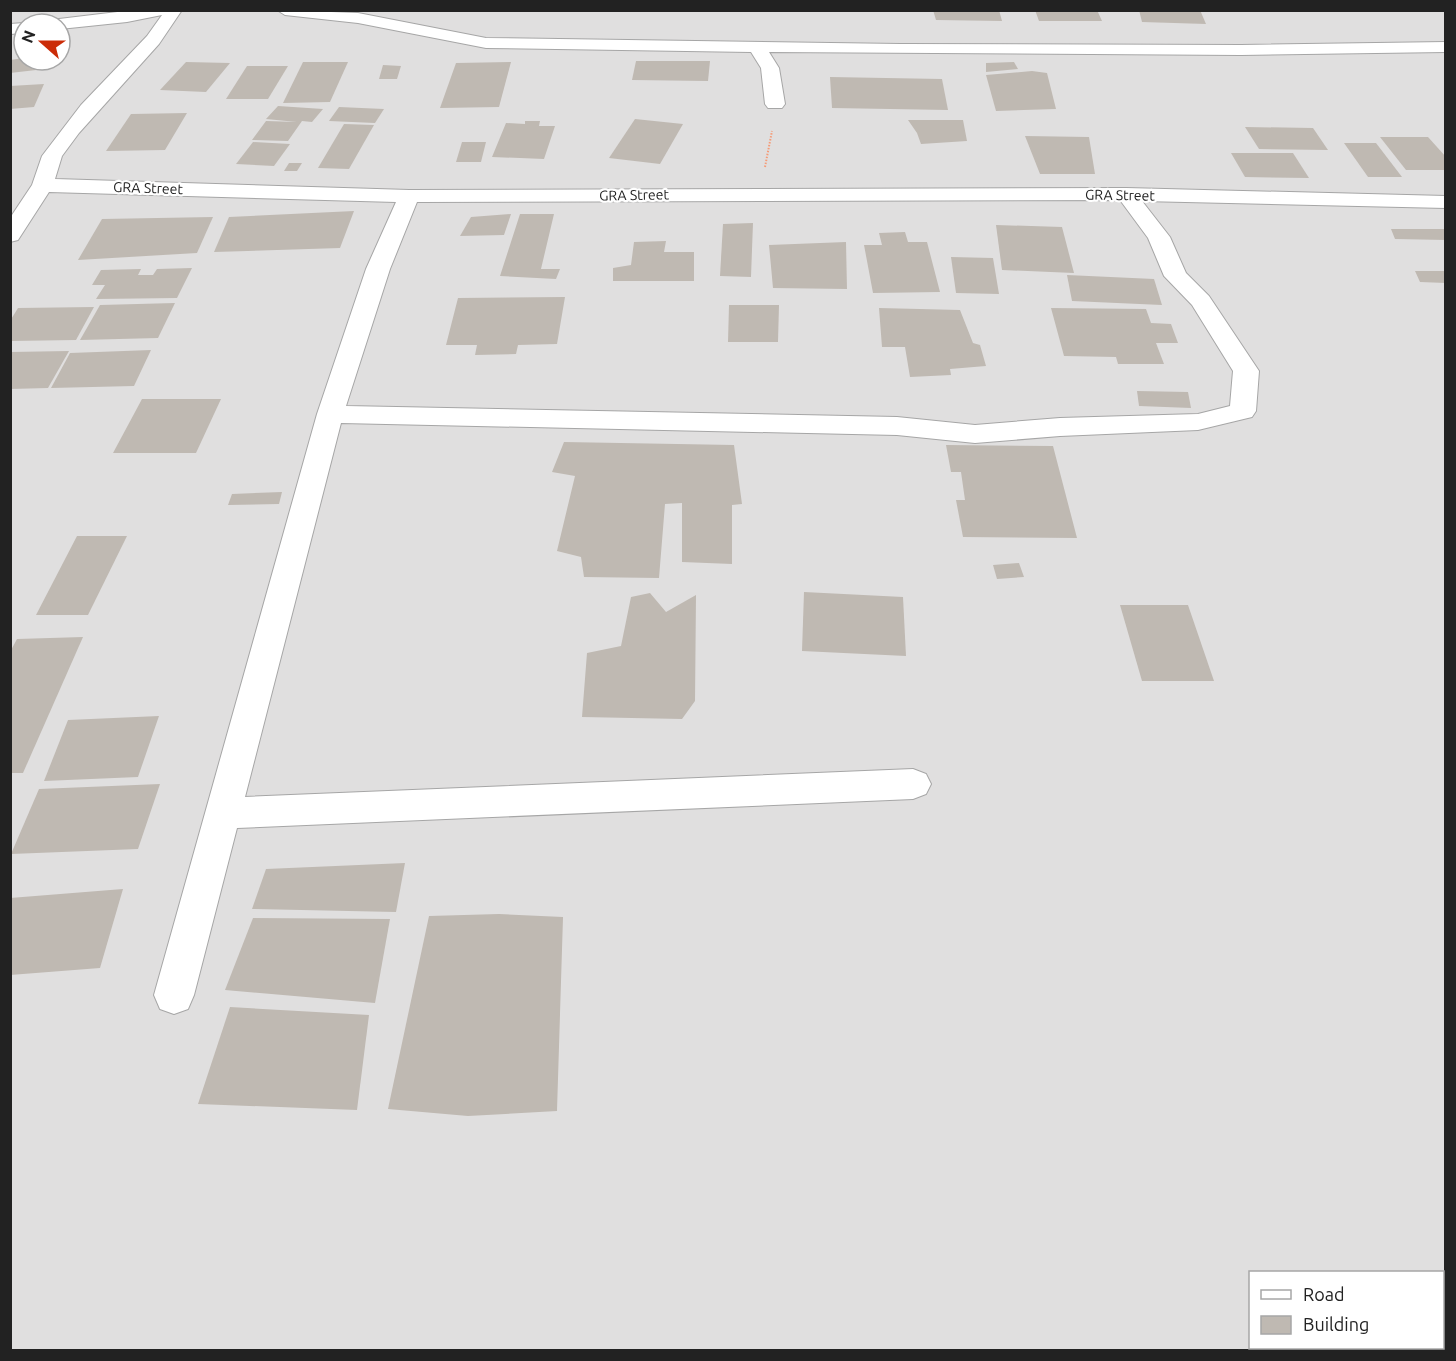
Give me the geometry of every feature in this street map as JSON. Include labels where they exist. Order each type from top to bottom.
[{"type":"street","points":[[72,23],[127,17],[162,10]]},
{"type":"street","points":[[10,235],[44,184],[52,156],[87,109],[153,40],[174,10]]},
{"type":"street","points":[[285,10],[357,18],[486,43],[900,49],[1241,50],[1446,46]]},
{"type":"street","points":[[756,46],[770,68],[775,104]]},
{"type":"street","name":"GRA Street","points":[[44,184],[409,196],[1126,194],[1446,202]]},
{"type":"street","points":[[330,414],[897,426],[975,434],[1060,427],[1198,422],[1243,411],[1245,371],[1201,300],[1176,276],[1159,237],[1126,194]]},
{"type":"street","points":[[174,995],[330,414],[378,269],[409,196]]},
{"type":"street","points":[[223,813],[912,784]]},
{"type":"path","points":[[759,195],[769,152],[775,104]]},
{"type":"shaded area","points":[[11,11],[1445,11],[1445,1350],[11,1350]]},
{"type":"building","points":[[933,10],[999,10],[1002,21],[936,20]]},
{"type":"building","points":[[1035,10],[1097,10],[1102,21],[1039,21]]},
{"type":"building","points":[[1139,10],[1200,10],[1206,24],[1142,22]]},
{"type":"building","points":[[10,60],[12,60],[12,72],[19,72],[10,73]]},
{"type":"building","points":[[636,61],[710,61],[708,81],[632,80]]},
{"type":"building","points":[[186,62],[230,63],[206,92],[160,90]]},
{"type":"building","points":[[303,62],[348,62],[330,102],[283,103]]},
{"type":"building","points":[[511,62],[499,107],[440,108],[456,63]]},
{"type":"building","points":[[1014,62],[1018,69],[986,72],[986,63]]},
{"type":"building","points":[[383,65],[401,66],[397,79],[379,79]]},
{"type":"building","points":[[247,66],[288,66],[268,99],[226,99]]},
{"type":"building","points":[[1032,71],[1047,73],[1056,109],[996,111],[986,75]]},
{"type":"building","points":[[830,77],[942,79],[948,110],[832,108]]},
{"type":"building","points":[[44,84],[34,107],[10,109],[10,86]]},
{"type":"building","points":[[278,106],[323,109],[312,122],[302,121],[288,141],[252,140],[266,121],[297,122],[266,119]]},
{"type":"building","points":[[339,107],[384,109],[375,123],[329,121]]},
{"type":"building","points":[[187,113],[165,150],[106,151],[131,114]]},
{"type":"building","points":[[635,119],[683,124],[660,164],[609,158]]},
{"type":"building","points":[[908,120],[963,120],[967,141],[921,144]]},
{"type":"building","points":[[525,121],[540,121],[539,126],[555,126],[544,159],[492,157],[506,123],[525,124]]},
{"type":"building","points":[[344,124],[374,125],[349,169],[318,168]]},
{"type":"building","points":[[1245,127],[1313,128],[1328,150],[1259,149]]},
{"type":"building","points":[[1025,136],[1089,137],[1095,174],[1040,174]]},
{"type":"building","points":[[1380,137],[1428,137],[1446,157],[1446,170],[1406,170]]},
{"type":"building","points":[[253,142],[290,144],[274,166],[236,164]]},
{"type":"building","points":[[462,142],[486,142],[481,162],[456,162]]},
{"type":"building","points":[[1344,143],[1376,143],[1402,177],[1368,177]]},
{"type":"building","points":[[1231,153],[1293,153],[1309,178],[1245,177]]},
{"type":"building","points":[[289,163],[302,163],[297,171],[284,171]]},
{"type":"building","points":[[354,211],[340,248],[214,252],[229,217]]},
{"type":"building","points":[[511,214],[504,235],[460,236],[471,217]]},
{"type":"building","points":[[520,214],[554,214],[541,269],[560,269],[556,279],[500,276]]},
{"type":"building","points":[[213,217],[197,253],[78,260],[102,219]]},
{"type":"building","points":[[753,223],[751,277],[720,276],[723,224]]},
{"type":"building","points":[[996,225],[1062,227],[1074,273],[1002,270]]},
{"type":"building","points":[[1391,229],[1446,229],[1446,240],[1395,239]]},
{"type":"building","points":[[905,232],[908,242],[927,242],[940,292],[873,293],[864,245],[882,245],[879,233]]},
{"type":"building","points":[[666,241],[664,252],[694,252],[694,281],[613,281],[613,268],[631,265],[634,242]]},
{"type":"building","points":[[846,242],[847,289],[773,288],[769,245]]},
{"type":"building","points":[[951,257],[993,258],[999,294],[956,293]]},
{"type":"building","points":[[192,268],[177,298],[96,299],[105,285],[92,285],[101,270],[141,269],[138,275],[153,275],[157,269]]},
{"type":"building","points":[[1415,271],[1446,271],[1446,283],[1420,282]]},
{"type":"building","points":[[1067,275],[1154,279],[1162,305],[1072,301]]},
{"type":"building","points":[[565,297],[557,344],[518,345],[516,354],[475,355],[477,345],[446,345],[458,298]]},
{"type":"building","points":[[175,303],[158,338],[80,340],[100,305]]},
{"type":"building","points":[[729,305],[779,305],[778,342],[728,342]]},
{"type":"building","points":[[94,307],[76,340],[10,341],[10,321],[18,308]]},
{"type":"building","points":[[879,308],[960,310],[973,343],[980,345],[986,366],[950,369],[951,375],[910,377],[905,347],[882,347]]},
{"type":"building","points":[[1051,308],[1146,309],[1151,323],[1171,324],[1178,343],[1156,343],[1164,364],[1118,364],[1116,357],[1064,356]]},
{"type":"building","points":[[151,350],[134,386],[51,388],[70,353]]},
{"type":"building","points":[[69,351],[48,388],[10,389],[10,352]]},
{"type":"building","points":[[1137,391],[1188,392],[1191,408],[1139,406]]},
{"type":"building","points":[[142,399],[221,399],[196,453],[113,453]]},
{"type":"building","points":[[564,442],[734,445],[742,504],[732,505],[732,564],[682,562],[682,503],[665,504],[659,578],[584,577],[581,557],[557,551],[575,476],[552,472]]},
{"type":"building","points":[[946,445],[1053,446],[1077,538],[963,537],[956,500],[965,500],[961,472],[951,472]]},
{"type":"building","points":[[282,492],[279,504],[228,505],[232,494]]},
{"type":"building","points":[[77,536],[127,536],[88,615],[36,615]]},
{"type":"building","points":[[1019,563],[1024,577],[997,579],[993,565]]},
{"type":"building","points":[[804,592],[903,597],[906,656],[802,651]]},
{"type":"building","points":[[650,593],[666,612],[696,595],[695,701],[682,719],[582,717],[587,653],[621,646],[631,597]]},
{"type":"building","points":[[1120,605],[1188,605],[1214,681],[1142,681]]},
{"type":"building","points":[[83,637],[23,773],[10,773],[10,652],[17,639]]},
{"type":"building","points":[[159,716],[138,777],[44,781],[68,720]]},
{"type":"building","points":[[160,784],[138,849],[11,854],[39,789]]},
{"type":"building","points":[[405,863],[396,912],[252,909],[266,869]]},
{"type":"building","points":[[123,889],[100,968],[10,975],[10,898]]},
{"type":"building","points":[[499,914],[563,917],[557,1111],[468,1116],[388,1109],[429,916]]},
{"type":"building","points":[[253,918],[390,919],[375,1003],[225,990]]},
{"type":"building","points":[[230,1007],[369,1015],[357,1110],[198,1104]]}]
